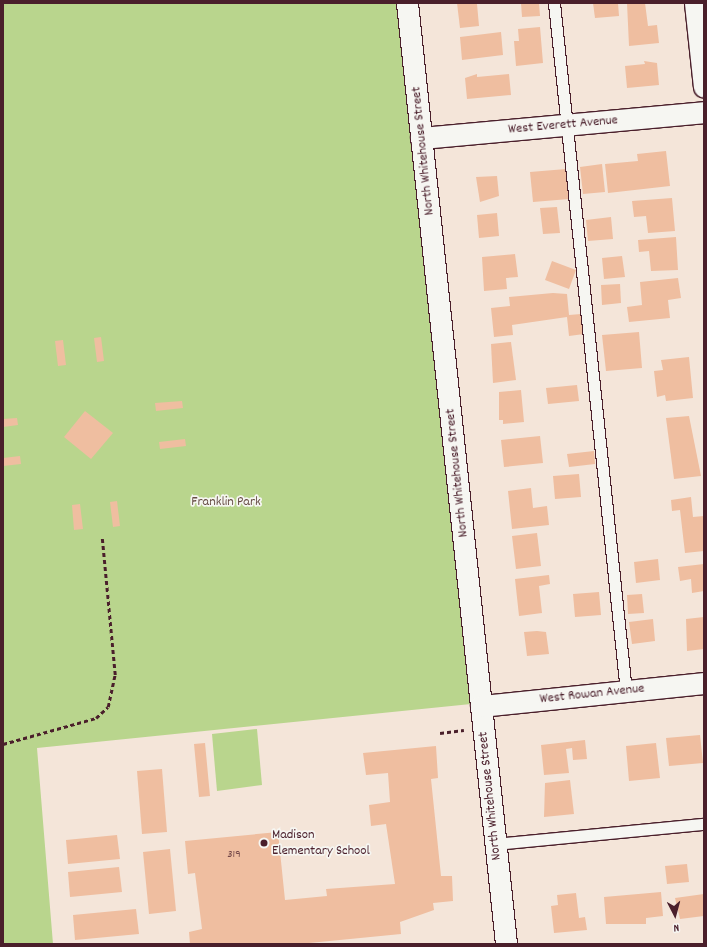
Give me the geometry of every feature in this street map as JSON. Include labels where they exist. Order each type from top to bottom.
[{"type":"street","name":"North Whitehouse Street","points":[[407,3],[506,944]]},
{"type":"street","points":[[695,3],[704,88]]},
{"type":"street","name":"West Everett Avenue","points":[[421,138],[704,112]]},
{"type":"street","name":"West Rowan Avenue","points":[[481,706],[704,683]]},
{"type":"lane","points":[[554,3],[626,691]]},
{"type":"lane","points":[[495,844],[704,824]]},
{"type":"path","points":[[3,744],[96,718],[108,708],[115,675],[102,538]]},
{"type":"green space","name":"Franklin Park","points":[[3,3],[397,3],[471,704],[37,748],[53,944],[3,944]]},
{"type":"green space","points":[[257,729],[262,785],[217,791],[212,734]]},
{"type":"building","points":[[457,3],[477,4],[479,26],[460,28]]},
{"type":"building","points":[[521,3],[539,3],[540,16],[522,17]]},
{"type":"building","points":[[593,3],[618,3],[619,16],[595,18]]},
{"type":"building","points":[[627,3],[645,3],[648,26],[657,25],[659,43],[629,46]]},
{"type":"building","points":[[540,27],[543,63],[516,66],[514,41],[519,41],[518,29]]},
{"type":"building","points":[[501,32],[503,55],[462,60],[460,37]]},
{"type":"building","points":[[644,61],[657,63],[659,85],[627,88],[625,66],[645,64]]},
{"type":"building","points":[[477,74],[477,77],[509,74],[511,95],[467,99],[465,78]]},
{"type":"building","points":[[666,151],[670,186],[608,193],[605,164],[638,161],[637,154]]},
{"type":"building","points":[[602,164],[605,192],[583,194],[580,167]]},
{"type":"building","points":[[566,169],[569,199],[533,202],[530,172]]},
{"type":"building","points":[[497,176],[499,196],[480,202],[476,177]]},
{"type":"building","points":[[672,198],[675,231],[648,233],[646,216],[634,217],[632,201]]},
{"type":"building","points":[[557,207],[560,233],[543,234],[540,208]]},
{"type":"building","points":[[497,213],[499,236],[479,238],[477,215]]},
{"type":"building","points":[[611,217],[613,239],[588,241],[586,220]]},
{"type":"building","points":[[676,237],[678,270],[651,271],[649,251],[639,252],[638,240]]},
{"type":"building","points":[[515,254],[518,277],[506,278],[507,289],[484,291],[482,257]]},
{"type":"building","points":[[622,256],[625,277],[604,279],[602,258]]},
{"type":"building","points":[[552,261],[576,270],[569,289],[545,280]]},
{"type":"building","points":[[678,278],[681,298],[668,300],[670,318],[629,322],[627,307],[642,305],[640,282]]},
{"type":"building","points":[[620,284],[621,303],[602,305],[601,285]]},
{"type":"building","points":[[553,293],[567,294],[569,315],[581,314],[584,334],[569,336],[567,317],[512,325],[513,335],[494,337],[491,308],[510,306],[509,297]]},
{"type":"building","points":[[639,332],[642,368],[606,371],[602,335]]},
{"type":"building","points":[[101,337],[104,361],[97,362],[94,338]]},
{"type":"building","points":[[63,340],[66,365],[58,366],[55,341]]},
{"type":"building","points":[[511,342],[516,380],[493,383],[491,344]]},
{"type":"building","points":[[689,357],[693,398],[666,401],[665,395],[657,397],[654,371],[663,370],[661,360]]},
{"type":"building","points":[[577,385],[579,401],[548,404],[546,388]]},
{"type":"building","points":[[521,390],[524,422],[503,424],[503,420],[499,420],[499,392]]},
{"type":"building","points":[[182,401],[183,408],[156,411],[155,403]]},
{"type":"building","points":[[85,411],[113,433],[91,459],[64,437]]},
{"type":"building","points":[[689,416],[701,476],[674,479],[666,418]]},
{"type":"building","points":[[17,418],[18,425],[3,427],[3,419]]},
{"type":"building","points":[[540,436],[543,463],[504,467],[501,440]]},
{"type":"building","points":[[185,439],[186,446],[160,449],[159,442]]},
{"type":"building","points":[[594,451],[595,464],[569,467],[567,454]]},
{"type":"building","points":[[20,456],[21,464],[3,466],[3,458]]},
{"type":"building","points":[[579,474],[581,497],[555,499],[553,476]]},
{"type":"building","points":[[531,488],[533,508],[547,506],[549,525],[512,529],[508,491]]},
{"type":"building","points":[[691,497],[693,517],[704,516],[704,551],[685,553],[680,510],[672,511],[671,500]]},
{"type":"building","points":[[117,501],[120,526],[113,527],[110,502]]},
{"type":"building","points":[[80,504],[83,529],[74,530],[72,505]]},
{"type":"building","points":[[537,533],[541,566],[516,569],[512,536]]},
{"type":"building","points":[[658,559],[660,580],[636,583],[634,562]]},
{"type":"building","points":[[704,564],[704,591],[692,593],[691,579],[680,581],[678,567]]},
{"type":"building","points":[[549,575],[550,584],[539,586],[542,613],[519,616],[515,579]]},
{"type":"building","points":[[599,592],[601,615],[575,617],[573,594]]},
{"type":"building","points":[[642,594],[644,613],[628,614],[627,595]]},
{"type":"building","points":[[704,617],[704,649],[687,651],[686,619]]},
{"type":"building","points":[[653,619],[655,641],[632,644],[629,622]]},
{"type":"building","points":[[524,632],[546,632],[549,654],[527,656]]},
{"type":"building","points":[[700,735],[703,763],[669,766],[666,738]]},
{"type":"building","points":[[585,740],[587,759],[573,760],[572,748],[566,749],[569,773],[544,775],[541,745]]},
{"type":"building","points":[[205,743],[210,796],[199,797],[194,744]]},
{"type":"building","points":[[656,743],[660,778],[629,781],[626,746]]},
{"type":"building","points":[[436,746],[438,778],[431,779],[441,876],[452,876],[453,901],[433,903],[434,910],[400,922],[401,934],[299,944],[190,944],[189,932],[202,929],[195,873],[188,874],[185,841],[278,832],[285,900],[327,896],[326,889],[395,884],[386,824],[371,826],[369,805],[390,802],[388,773],[366,775],[363,753]]},
{"type":"building","points":[[162,769],[167,832],[142,834],[137,771]]},
{"type":"building","points":[[570,780],[574,814],[544,817],[545,783]]},
{"type":"building","points":[[117,835],[120,859],[68,864],[66,840]]},
{"type":"building","points":[[170,849],[176,911],[149,914],[143,852]]},
{"type":"building","points":[[687,864],[689,882],[667,884],[665,866]]},
{"type":"building","points":[[119,867],[122,892],[70,897],[68,872]]},
{"type":"building","points":[[661,892],[663,916],[646,918],[646,924],[606,924],[604,897]]},
{"type":"building","points":[[576,893],[579,918],[585,917],[587,930],[554,933],[551,906],[558,905],[557,895]]},
{"type":"building","points":[[704,894],[704,916],[680,919],[675,898]]},
{"type":"building","points":[[136,909],[139,934],[75,940],[73,915]]},
{"type":"place","name":"Madison Elementary School","points":[[264,843]]}]
